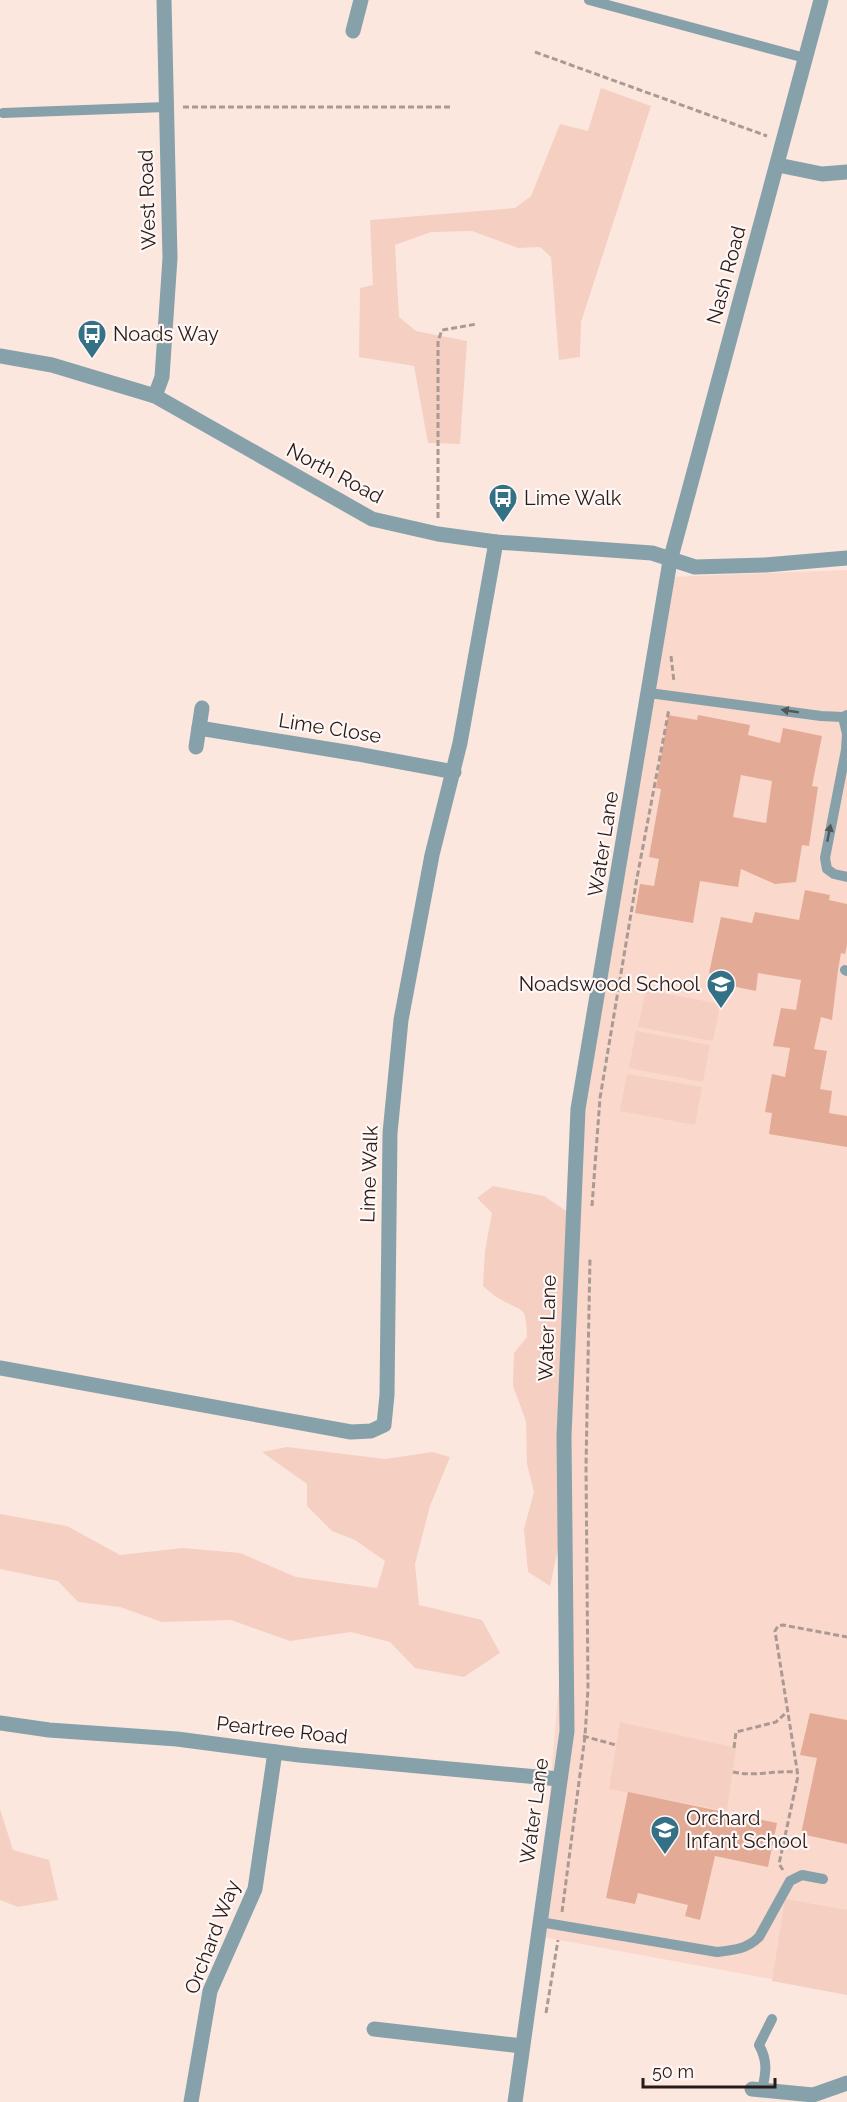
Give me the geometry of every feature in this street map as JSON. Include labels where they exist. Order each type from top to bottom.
[{"type":"street","name":"West Road","points":[[155,396],[162,377],[170,258],[164,0]]},
{"type":"street","points":[[353,31],[361,0]]},
{"type":"street","name":"Nash Road","points":[[670,561],[821,0]]},
{"type":"street","points":[[778,165],[822,174],[847,172]]},
{"type":"street","name":"North Road","points":[[0,356],[52,365],[155,396],[372,519],[438,534],[496,542],[651,553],[670,561],[695,567],[765,565],[847,558]]},
{"type":"street","name":"Lime Walk","points":[[0,1368],[351,1432],[371,1431],[384,1425],[387,1395],[388,1198],[394,1077],[408,973],[432,855],[454,772],[496,542]]},
{"type":"street","name":"Water Lane","points":[[515,2102],[567,1731],[564,1436],[578,1109],[670,561]]},
{"type":"street","points":[[196,747],[202,708]]},
{"type":"street","name":"Lime Close","points":[[199,728],[454,772]]},
{"type":"street","name":"Peartree Road","points":[[0,1723],[49,1730],[177,1739],[275,1752],[559,1779]]},
{"type":"street","name":"Orchard Way","points":[[191,2102],[210,1991],[255,1889],[275,1752]]},
{"type":"street","points":[[374,2029],[522,2046]]},
{"type":"street","points":[[757,2090],[813,2095],[847,2083]]},
{"type":"lane","points":[[590,0],[805,58]]},
{"type":"lane","points":[[3,113],[165,107]]},
{"type":"lane","points":[[649,693],[845,716],[846,750],[825,858],[827,869],[834,874],[847,877]]},
{"type":"lane","points":[[540,1922],[717,1952],[738,1950],[752,1944],[759,1936],[790,1881],[802,1875],[823,1879]]},
{"type":"lane","points":[[757,2090],[766,2070],[764,2054],[759,2045],[772,2019]]},
{"type":"path","points":[[535,52],[782,142]]},
{"type":"path","points":[[165,107],[451,107]]},
{"type":"path","points":[[438,534],[438,341],[442,330],[477,324]]},
{"type":"path","points":[[591,1214],[600,1098],[637,878],[674,685],[671,654]]},
{"type":"path","points":[[544,2020],[561,1925],[585,1736],[588,1678],[586,1466],[590,1249]]},
{"type":"path","points":[[790,1881],[779,1864],[798,1772],[775,1631],[778,1626],[847,1637]]},
{"type":"path","points":[[734,1748],[736,1732],[776,1722],[788,1712]]},
{"type":"path","points":[[567,1731],[616,1745]]},
{"type":"path","points":[[733,1772],[747,1775],[774,1771],[798,1772]]},
{"type":"shaded area","points":[[601,88],[651,106],[581,322],[580,357],[559,360],[551,257],[540,247],[518,248],[472,231],[431,232],[395,245],[399,317],[416,331],[467,341],[460,444],[428,443],[414,366],[359,357],[360,288],[373,285],[370,220],[515,208],[531,196],[560,124],[588,131]]},
{"type":"shaded area","name":"Noadswood School","points":[[847,570],[847,1993],[538,1936],[566,1598],[578,1109],[669,577]]},
{"type":"shaded area","points":[[646,990],[720,1004],[713,1041],[638,1027]]},
{"type":"shaded area","points":[[636,1031],[710,1045],[703,1082],[629,1068]]},
{"type":"shaded area","points":[[627,1074],[702,1087],[695,1125],[620,1111]]},
{"type":"shaded area","points":[[493,1186],[544,1196],[577,1218],[558,1549],[550,1586],[528,1572],[524,1529],[534,1492],[527,1464],[526,1421],[513,1386],[514,1353],[527,1337],[526,1319],[522,1310],[498,1298],[483,1286],[485,1251],[492,1213],[477,1198]]},
{"type":"shaded area","points":[[287,1447],[385,1459],[432,1452],[450,1457],[430,1506],[415,1564],[419,1605],[482,1620],[500,1653],[464,1677],[415,1668],[390,1642],[351,1632],[290,1641],[231,1620],[162,1622],[120,1607],[78,1602],[58,1581],[0,1569],[0,1514],[67,1526],[120,1555],[183,1548],[240,1553],[296,1577],[377,1588],[385,1561],[355,1540],[332,1531],[307,1506],[307,1484],[262,1452]]},
{"type":"shaded area","points":[[620,1722],[736,1748],[727,1811],[609,1789]]},
{"type":"shaded area","points":[[0,1809],[13,1850],[49,1860],[58,1900],[18,1907],[0,1900]]},
{"type":"shaded area","points":[[785,1899],[847,1910],[847,1995],[772,1981]]},
{"type":"building","points":[[668,715],[697,720],[698,715],[750,725],[748,735],[780,743],[783,728],[822,736],[812,786],[818,787],[809,846],[802,845],[796,882],[775,884],[741,869],[738,887],[700,881],[693,923],[635,913],[640,884],[654,886],[659,859],[649,857],[661,789],[656,788]],"holes":[[[741,775],[772,781],[766,823],[733,817]]]},
{"type":"building","points":[[805,890],[830,895],[829,900],[847,904],[847,945],[845,954],[841,953],[832,1020],[821,1017],[814,1049],[827,1051],[820,1089],[832,1091],[829,1113],[847,1116],[847,1147],[769,1134],[772,1113],[765,1112],[772,1074],[785,1077],[790,1048],[773,1046],[781,1008],[796,1010],[801,980],[758,973],[756,991],[721,984],[723,976],[709,973],[721,917],[752,923],[755,912],[799,920]]},
{"type":"building","points":[[810,1713],[847,1720],[847,1844],[801,1834],[817,1758],[800,1755]]},
{"type":"building","name":"Orchard Infant School","points":[[628,1792],[777,1823],[768,1867],[715,1856],[700,1920],[685,1916],[688,1905],[638,1893],[635,1904],[606,1898]]},
{"type":"place","name":"Noads Way","points":[[92,360]]},
{"type":"place","name":"Lime Walk","points":[[503,524]]},
{"type":"place","name":"Noadswood School","points":[[721,1010]]},
{"type":"place","name":"Orchard Infant School","points":[[665,1856]]}]
